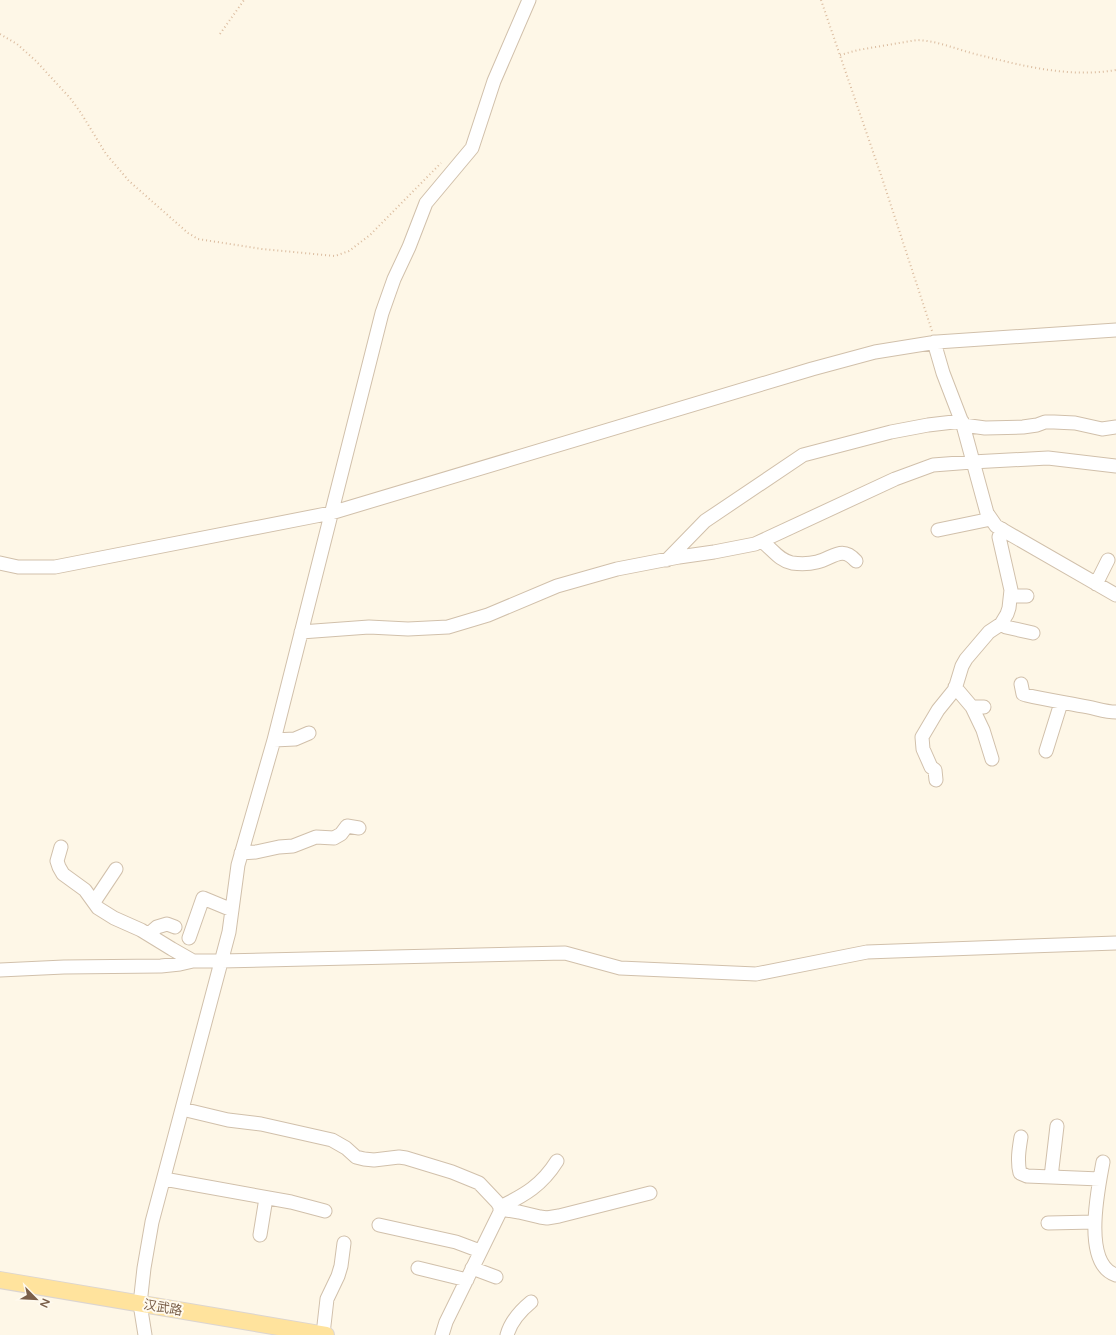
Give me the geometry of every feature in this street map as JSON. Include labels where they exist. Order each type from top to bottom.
[{"type":"main road","name":"汉武路","points":[[0,1280],[324,1335]]},
{"type":"street","points":[[145,1335],[140,1304],[144,1268],[152,1222],[229,932],[241,853],[274,740],[382,312],[426,203],[472,148],[494,82],[529,0]]},
{"type":"street","points":[[0,563],[18,567],[55,567],[331,513],[812,369],[875,352],[934,342],[1116,330]]},
{"type":"street","points":[[934,342],[943,373],[962,423],[987,513],[996,526],[1116,595]]},
{"type":"street","points":[[667,560],[705,521],[803,455],[891,432],[928,425],[962,423],[984,428],[1023,427],[1045,422],[1054,422],[1076,423],[1102,429],[1116,427]]},
{"type":"street","points":[[301,632],[369,627],[408,629],[448,627],[488,615],[557,586],[617,569],[755,544],[895,479],[933,466],[972,462],[1048,458],[1116,466]]},
{"type":"street","points":[[938,530],[991,519]]},
{"type":"street","points":[[936,780],[935,770],[923,749],[922,737],[938,710],[955,687],[962,666],[989,632],[1001,624],[1007,614],[1011,602],[1011,590],[999,537],[1002,529]]},
{"type":"street","points":[[762,541],[781,559],[790,562],[808,564],[818,562],[839,553],[851,555],[856,561]]},
{"type":"street","points":[[1096,584],[1108,560]]},
{"type":"street","points":[[1010,596],[1027,596]]},
{"type":"street","points":[[1001,624],[1006,627],[1033,633]]},
{"type":"street","points":[[1021,684],[1023,694],[1026,695],[1061,703],[1116,712]]},
{"type":"street","points":[[955,687],[978,707],[992,759]]},
{"type":"street","points":[[1046,751],[1061,703]]},
{"type":"street","points":[[274,740],[295,739],[309,732]]},
{"type":"street","points":[[241,853],[293,846],[316,837],[334,838],[347,826],[359,828]]},
{"type":"street","points":[[61,848],[58,861],[59,868],[63,874],[85,890],[103,912],[149,934],[193,961]]},
{"type":"street","points":[[94,902],[116,869]]},
{"type":"street","points":[[189,938],[203,898],[232,910]]},
{"type":"street","points":[[149,934],[157,927],[166,924],[175,927]]},
{"type":"street","points":[[0,970],[64,967],[161,966],[193,961],[565,953],[620,968],[756,974],[867,952],[1116,943]]},
{"type":"street","points":[[182,1109],[228,1120],[261,1124],[332,1140],[346,1148],[356,1157],[364,1159],[374,1160],[399,1157],[406,1158],[452,1172],[479,1183],[491,1195],[500,1208],[547,1218],[650,1193]]},
{"type":"street","points":[[1050,1177],[1056,1126]]},
{"type":"street","points":[[1021,1137],[1018,1150],[1018,1166],[1020,1173],[1027,1176],[1100,1179]]},
{"type":"street","points":[[500,1208],[522,1196],[542,1181],[557,1162]]},
{"type":"street","points":[[1103,1162],[1095,1208],[1096,1248],[1100,1261],[1110,1273],[1116,1275]]},
{"type":"street","points":[[164,1178],[291,1202],[325,1211]]},
{"type":"street","points":[[260,1235],[266,1198]]},
{"type":"street","points":[[442,1335],[446,1322],[500,1212],[500,1208]]},
{"type":"street","points":[[1048,1223],[1095,1222]]},
{"type":"street","points":[[379,1225],[456,1242],[480,1251]]},
{"type":"street","points":[[324,1335],[327,1299],[338,1276],[344,1243]]},
{"type":"street","points":[[418,1268],[496,1277]]},
{"type":"street","points":[[507,1335],[512,1322],[531,1302]]},
{"type":"path","points":[[220,34],[244,0]]},
{"type":"path","points":[[821,0],[911,263],[931,327],[934,342]]},
{"type":"path","points":[[0,34],[17,44],[36,60],[70,98],[106,154],[130,180],[188,233],[198,239],[262,249],[328,257],[335,256],[349,251],[370,235],[445,160]]},
{"type":"path","points":[[840,55],[858,50],[917,40],[935,42],[979,55],[1035,68],[1093,73],[1116,70]]}]
